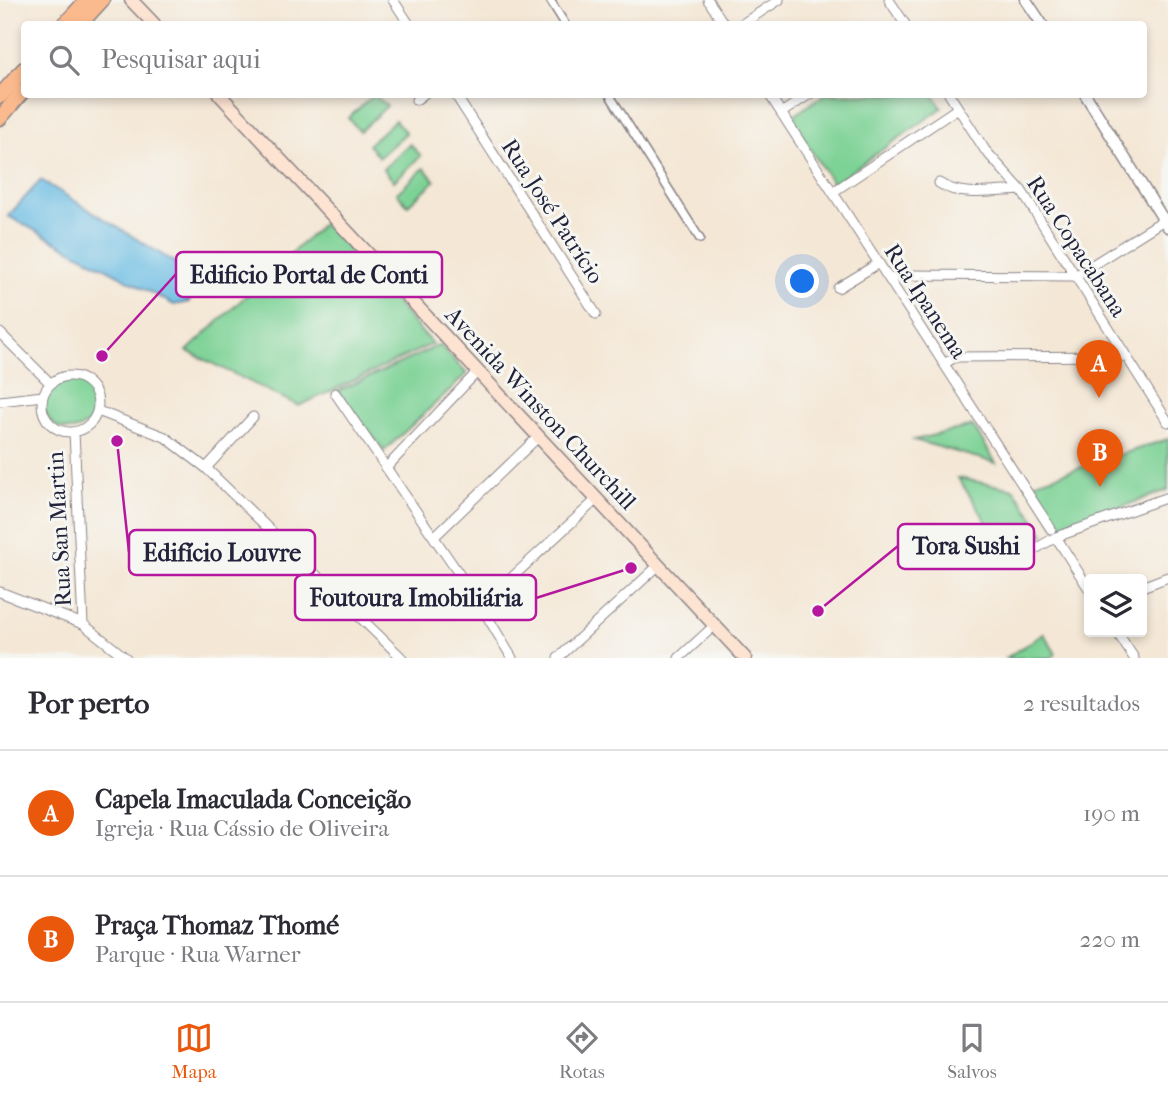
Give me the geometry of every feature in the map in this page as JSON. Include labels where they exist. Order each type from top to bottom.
[{"type":"main road","points":[[68,21],[87,0]]},
{"type":"main road","points":[[83,21],[102,0]]},
{"type":"main road","points":[[131,0],[151,21]]},
{"type":"main road","points":[[0,96],[21,72]]},
{"type":"main road","points":[[0,118],[21,94]]},
{"type":"main road","name":"Avenida Winston Churchill","points":[[223,98],[745,658]]},
{"type":"street","points":[[393,0],[407,21]]},
{"type":"street","points":[[550,0],[563,21]]},
{"type":"street","points":[[708,0],[722,21]]},
{"type":"street","points":[[747,21],[779,0]]},
{"type":"street","points":[[889,0],[903,21]]},
{"type":"street","points":[[1026,0],[1040,21]]},
{"type":"street","name":"Rua José Patrício","points":[[457,98],[596,314]]},
{"type":"street","points":[[612,98],[700,239]]},
{"type":"street","name":"Rua Ipanema","points":[[772,98],[1084,581]]},
{"type":"street","points":[[781,113],[804,98]]},
{"type":"street","name":"Rua Copacabana","points":[[952,98],[985,150],[1021,190],[1168,422]]},
{"type":"street","points":[[890,281],[899,275],[1075,276],[1167,222],[1088,98]]},
{"type":"street","points":[[833,192],[958,108]]},
{"type":"street","points":[[939,183],[960,191],[1021,190]]},
{"type":"street","points":[[838,288],[878,263]]},
{"type":"street","points":[[0,334],[51,384]]},
{"type":"street","points":[[944,364],[955,357],[1126,356]]},
{"type":"street","points":[[386,468],[478,372]]},
{"type":"street","points":[[62,377],[81,379],[95,392],[97,411],[89,425],[74,432],[61,431],[51,425],[42,408],[43,396],[51,384],[62,377]]},
{"type":"street","points":[[335,393],[481,606],[512,658]]},
{"type":"street","points":[[0,401],[43,396]]},
{"type":"street","points":[[97,411],[164,438],[206,468],[402,658]]},
{"type":"street","points":[[206,468],[253,417]]},
{"type":"street","name":"Rua San Martin","points":[[74,432],[83,624]]},
{"type":"street","points":[[434,537],[538,437]]},
{"type":"street","points":[[1016,560],[1053,533],[1168,497]]},
{"type":"street","points":[[481,606],[597,499]]},
{"type":"street","points":[[558,658],[659,565]]},
{"type":"street","points":[[1147,585],[1168,577]]},
{"type":"street","points":[[0,592],[83,624],[126,658]]},
{"type":"street","points":[[679,658],[715,625]]},
{"type":"street","points":[[1120,637],[1134,658]]},
{"type":"green space","points":[[371,98],[378,98],[387,106],[360,131],[348,118]]},
{"type":"green space","points":[[819,98],[935,98],[942,108],[833,184],[790,118]]},
{"type":"green space","points":[[395,120],[406,133],[379,157],[368,145]]},
{"type":"green space","points":[[410,144],[421,156],[394,181],[383,169]]},
{"type":"green space","points":[[424,168],[435,181],[408,205],[397,193]]},
{"type":"green space","points":[[325,222],[432,344],[299,406],[187,351]]},
{"type":"green space","points":[[440,345],[467,374],[384,451],[338,391]]},
{"type":"green space","points":[[70,378],[89,385],[96,404],[89,423],[70,430],[51,423],[44,404],[51,385]]},
{"type":"green space","points":[[972,426],[996,463],[914,440]]},
{"type":"green space","points":[[1168,439],[1168,490],[1058,530],[1030,484]]},
{"type":"green space","points":[[958,478],[1014,489],[1044,534],[1010,557]]},
{"type":"green space","points":[[1044,634],[1056,654],[1050,658],[1006,658]]},
{"type":"water","points":[[41,180],[200,278],[189,302],[174,305],[8,216]]},
{"type":"place","name":"Edificio Portal de Conti","points":[[102,356]]},
{"type":"place","name":"Capela Imaculada Conceição","points":[[1099,398]]},
{"type":"place","name":"Edifício Louvre","points":[[117,441]]},
{"type":"place","name":"Praça Thomaz Thomé","points":[[1100,487]]},
{"type":"place","name":"Foutoura Imobiliária","points":[[631,568]]},
{"type":"place","name":"Tora Sushi","points":[[818,611]]}]
